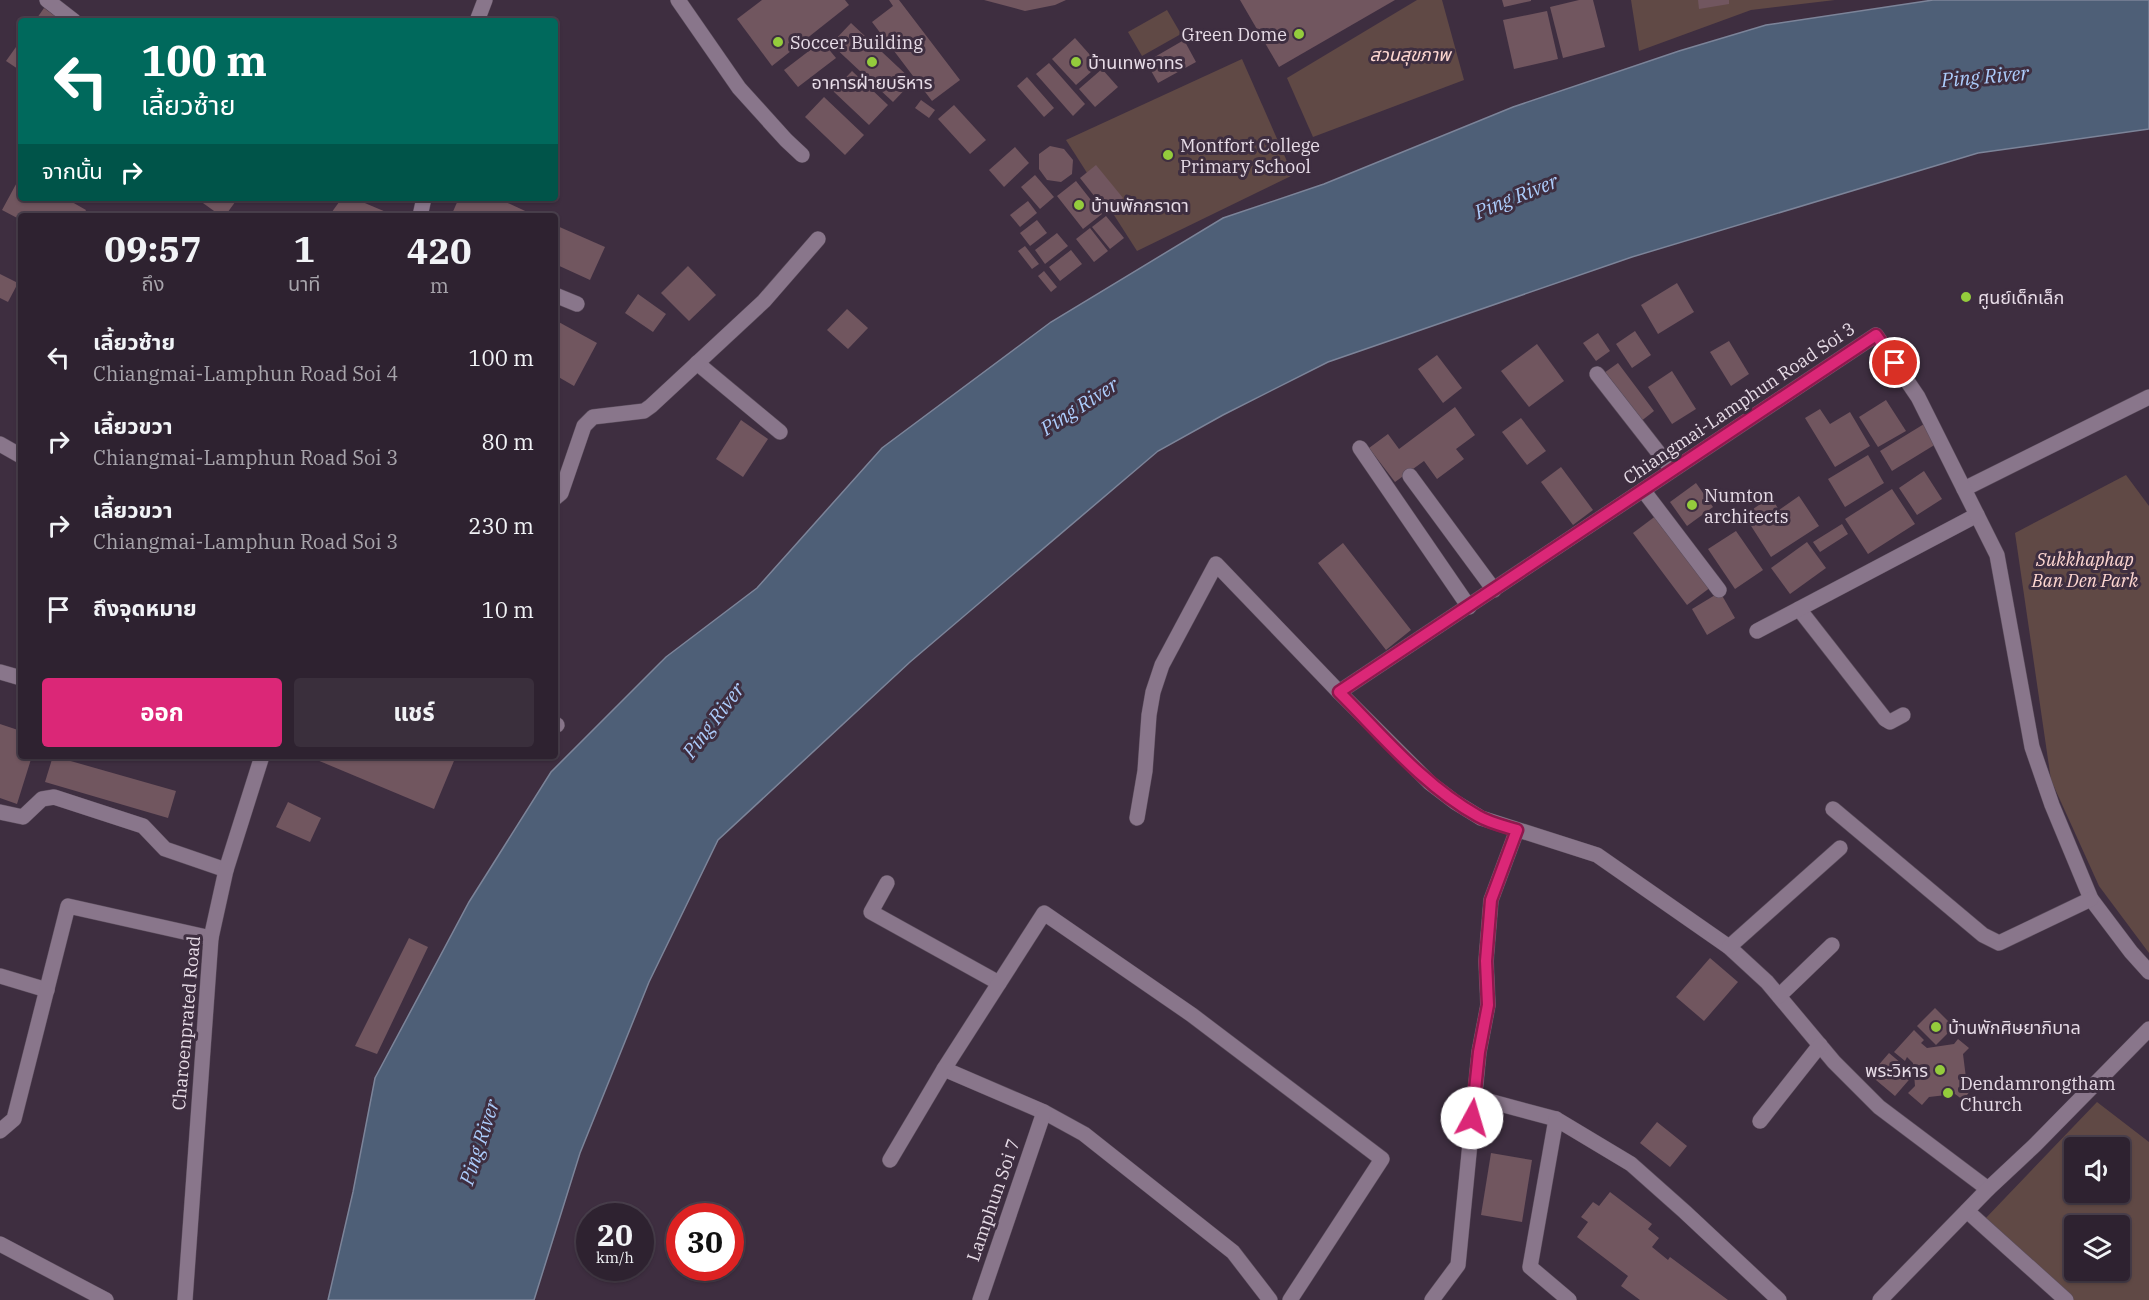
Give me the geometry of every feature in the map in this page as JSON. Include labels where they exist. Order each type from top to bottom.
[{"type":"street","points":[[47,0],[70,18]]},
{"type":"street","points":[[478,18],[485,0]]},
{"type":"street","points":[[678,0],[739,88],[786,140],[802,154]]},
{"type":"street","points":[[558,496],[561,493],[584,426],[588,421],[593,417],[644,411],[764,301],[818,239]]},
{"type":"street","points":[[558,296],[577,304]]},
{"type":"street","name":"Chiangmai-Lamphun Road Soi 3","points":[[1339,692],[1876,335],[1918,397],[1997,555],[2032,747],[2052,805],[2091,899],[2149,972]]},
{"type":"street","points":[[697,363],[780,432]]},
{"type":"street","points":[[1597,374],[1672,470]]},
{"type":"street","points":[[1964,489],[2149,397]]},
{"type":"street","points":[[0,444],[18,449]]},
{"type":"street","points":[[1360,448],[1469,607]]},
{"type":"street","points":[[1410,476],[1494,590]]},
{"type":"street","points":[[1643,490],[1719,590]]},
{"type":"street","points":[[1757,631],[1977,515]]},
{"type":"street","points":[[1137,818],[1145,771],[1153,692],[1162,665],[1216,564],[1430,783],[1480,818],[1597,855],[1730,947],[1779,996],[1820,1045],[1879,1107],[1988,1189]]},
{"type":"street","points":[[1799,609],[1885,719],[1890,722],[1903,715]]},
{"type":"street","points":[[0,672],[18,677]]},
{"type":"street","name":"Charoenprated Road","points":[[185,1300],[212,938],[226,870],[261,759]]},
{"type":"street","points":[[0,812],[23,817],[42,800],[54,797],[143,826],[165,849],[226,870]]},
{"type":"street","points":[[1833,809],[1983,935],[1999,943],[2091,899]]},
{"type":"street","points":[[1432,1300],[1458,1265],[1479,1052],[1488,1005],[1486,961],[1491,900],[1517,830]]},
{"type":"street","points":[[1730,947],[1840,848]]},
{"type":"street","points":[[887,883],[871,912],[999,983]]},
{"type":"street","points":[[0,1131],[7,1117],[47,990],[68,906],[212,938]]},
{"type":"street","points":[[890,1160],[944,1069],[1044,913],[1192,1014],[1382,1160],[1290,1300]]},
{"type":"street","points":[[1779,996],[1832,945]]},
{"type":"street","points":[[0,976],[47,990]]},
{"type":"street","points":[[1880,1300],[2149,1029]]},
{"type":"street","points":[[1760,1121],[1820,1045]]},
{"type":"street","points":[[944,1069],[1044,1112],[1084,1134],[1233,1252],[1270,1300]]},
{"type":"street","points":[[1474,1097],[1556,1119],[1631,1164],[1779,1300]]},
{"type":"street","name":"Lamphun Soi 7","points":[[980,1300],[1044,1112]]},
{"type":"street","points":[[1556,1119],[1530,1267],[1569,1300]]},
{"type":"street","points":[[1967,1211],[2066,1300]]},
{"type":"street","points":[[0,1244],[106,1300]]},
{"type":"green space","name":"สวนสุขภาพ","points":[[1417,0],[1442,0],[1464,80],[1313,137],[1287,78]]},
{"type":"green space","points":[[1631,0],[1835,0],[1751,10],[1639,51]]},
{"type":"green space","points":[[1167,10],[1181,34],[1142,56],[1128,32]]},
{"type":"green space","points":[[1242,59],[1293,175],[1137,251],[1066,140]]},
{"type":"green space","name":"Sukkhaphap Ban Den Park","points":[[2126,475],[2149,506],[2149,953],[2099,886],[2051,780],[2015,533]]},
{"type":"green space","points":[[2097,1102],[2149,1142],[2149,1300],[2073,1300],[1983,1221]]},
{"type":"water","name":"Ping River","points":[[1933,0],[2149,0],[2149,129],[1978,153],[1632,257],[1328,362],[1158,451],[910,662],[718,840],[649,982],[580,1153],[534,1300],[328,1300],[353,1192],[375,1078],[469,902],[551,772],[666,657],[757,588],[882,448],[1051,322],[1223,218],[1324,184],[1513,107],[1679,51],[1766,25]]},
{"type":"building","name":"Soccer Building","points":[[762,0],[845,0],[849,5],[772,66],[737,19]]},
{"type":"building","points":[[889,0],[899,0],[960,80],[932,101],[872,22],[893,6]]},
{"type":"building","points":[[984,0],[1066,0],[1055,5],[1025,11]]},
{"type":"building","name":"Green Dome","points":[[1240,0],[1395,0],[1279,67]]},
{"type":"building","points":[[1502,0],[1531,0],[1531,1],[1504,7]]},
{"type":"building","points":[[1579,0],[1593,0],[1605,47],[1563,58],[1550,7]]},
{"type":"building","points":[[1698,0],[1729,0],[1729,4],[1699,9]]},
{"type":"building","points":[[44,8],[58,18],[37,18]]},
{"type":"building","points":[[1547,11],[1558,59],[1514,69],[1503,20]]},
{"type":"building","name":"อาคารฝ่ายบริหาร","points":[[851,23],[913,81],[893,102],[831,44]]},
{"type":"building","name":"บ้านเทพอาทร","points":[[1075,38],[1099,65],[1076,85],[1052,59]]},
{"type":"building","points":[[1184,40],[1196,62],[1158,83],[1146,62]]},
{"type":"building","points":[[822,41],[836,58],[798,87],[784,70]]},
{"type":"building","points":[[18,44],[18,69],[6,61]]},
{"type":"building","points":[[1049,63],[1085,104],[1073,116],[1036,74]]},
{"type":"building","points":[[1102,69],[1118,87],[1095,107],[1079,89]]},
{"type":"building","points":[[852,71],[888,105],[869,125],[833,91]]},
{"type":"building","points":[[1027,77],[1054,108],[1044,117],[1017,86]]},
{"type":"building","points":[[824,97],[864,135],[845,155],[805,117]]},
{"type":"building","points":[[921,100],[935,110],[929,118],[915,108]]},
{"type":"building","points":[[954,105],[986,140],[970,154],[938,119]]},
{"type":"building","points":[[1050,146],[1064,149],[1073,160],[1072,174],[1061,182],[1047,180],[1039,169],[1039,154]]},
{"type":"building","points":[[1015,147],[1029,163],[1004,187],[989,170]]},
{"type":"building","points":[[1096,165],[1123,198],[1106,211],[1080,178]]},
{"type":"building","points":[[1035,175],[1054,197],[1040,209],[1021,187]]},
{"type":"building","points":[[18,181],[18,201],[70,201],[86,210],[84,213],[18,213],[18,218],[2,210]]},
{"type":"building","name":"บ้านพักภราดา","points":[[1076,181],[1102,214],[1083,229],[1057,196]]},
{"type":"building","points":[[200,201],[236,201],[227,213],[217,213]]},
{"type":"building","points":[[340,201],[360,201],[386,212],[385,213],[331,213]]},
{"type":"building","points":[[458,201],[504,201],[530,213],[452,213]]},
{"type":"building","points":[[1028,201],[1037,213],[1020,227],[1010,215]]},
{"type":"building","points":[[1106,216],[1124,238],[1110,249],[1092,227]]},
{"type":"building","points":[[1037,220],[1047,233],[1030,246],[1020,233]]},
{"type":"building","points":[[558,226],[605,247],[590,280],[558,265]]},
{"type":"building","points":[[1090,228],[1108,251],[1094,262],[1076,239]]},
{"type":"building","points":[[1057,233],[1068,246],[1045,264],[1035,250]]},
{"type":"building","points":[[1025,246],[1039,264],[1032,269],[1018,251]]},
{"type":"building","points":[[1071,250],[1082,264],[1060,281],[1049,267]]},
{"type":"building","points":[[688,266],[716,295],[689,321],[661,293]]},
{"type":"building","points":[[1044,271],[1057,287],[1051,292],[1038,276]]},
{"type":"building","points":[[0,274],[18,283],[8,302],[0,298]]},
{"type":"building","points":[[1677,283],[1694,312],[1658,334],[1641,305]]},
{"type":"building","points":[[638,294],[666,314],[653,332],[625,313]]},
{"type":"building","points":[[847,309],[868,328],[848,349],[827,330]]},
{"type":"building","points":[[558,322],[597,343],[574,386],[558,377]]},
{"type":"building","points":[[1635,331],[1651,355],[1632,368],[1616,344]]},
{"type":"building","points":[[1598,333],[1610,351],[1596,361],[1583,343]]},
{"type":"building","points":[[1729,341],[1749,374],[1731,386],[1710,352]]},
{"type":"building","points":[[1537,344],[1564,381],[1529,407],[1501,371]]},
{"type":"building","points":[[1437,355],[1462,388],[1443,403],[1418,369]]},
{"type":"building","points":[[1618,363],[1654,411],[1640,422],[1604,373]]},
{"type":"building","points":[[1672,371],[1696,409],[1672,424],[1648,387]]},
{"type":"building","points":[[1886,400],[1906,431],[1878,447],[1859,417]]},
{"type":"building","points":[[1455,407],[1475,435],[1456,449],[1464,459],[1437,479],[1424,461],[1395,482],[1369,448],[1388,434],[1399,449]]},
{"type":"building","points":[[1820,409],[1830,424],[1850,412],[1870,446],[1835,467],[1805,418]]},
{"type":"building","points":[[1521,418],[1546,451],[1527,465],[1502,432]]},
{"type":"building","points":[[741,420],[768,439],[743,477],[716,459]]},
{"type":"building","points":[[1924,424],[1936,444],[1892,471],[1880,451]]},
{"type":"building","points":[[1868,455],[1884,483],[1845,507],[1828,479]]},
{"type":"building","points":[[1561,467],[1593,510],[1573,525],[1541,482]]},
{"type":"building","points":[[1924,471],[1942,499],[1917,515],[1899,488]]},
{"type":"building","name":"Numton architects","points":[[1696,483],[1713,507],[1687,526],[1670,502]]},
{"type":"building","points":[[1892,489],[1915,524],[1868,554],[1845,519]]},
{"type":"building","points":[[1799,496],[1819,526],[1771,557],[1744,515],[1771,497],[1779,510]]},
{"type":"building","points":[[1657,515],[1711,587],[1687,605],[1633,533]]},
{"type":"building","points":[[1842,524],[1848,534],[1820,552],[1813,542]]},
{"type":"building","points":[[1736,531],[1763,570],[1735,589],[1708,549]]},
{"type":"building","points":[[1807,542],[1826,568],[1790,594],[1771,568]]},
{"type":"building","points":[[1343,543],[1411,630],[1386,650],[1318,563]]},
{"type":"building","points":[[1720,592],[1735,618],[1707,635],[1692,609]]},
{"type":"building","points":[[0,724],[18,730],[18,759],[31,759],[17,804],[0,798]]},
{"type":"building","points":[[52,759],[64,759],[176,791],[168,818],[45,782]]},
{"type":"building","points":[[317,759],[455,759],[434,809]]},
{"type":"building","points":[[288,802],[321,818],[310,842],[276,827]]},
{"type":"building","points":[[409,938],[428,947],[377,1054],[355,1046]]},
{"type":"building","points":[[1710,958],[1738,982],[1704,1021],[1676,997]]},
{"type":"building","name":"บ้านพักศิษยาภิบาล","points":[[1935,1008],[1954,1027],[1936,1045],[1917,1026]]},
{"type":"building","name":"พระวิหาร","points":[[1914,1030],[1924,1040],[1921,1043],[1927,1048],[1954,1044],[1958,1039],[1969,1048],[1963,1054],[1966,1078],[1975,1085],[1963,1100],[1955,1094],[1929,1097],[1922,1105],[1908,1093],[1915,1086],[1913,1063],[1907,1057],[1905,1061],[1894,1052]]},
{"type":"building","points":[[1889,1053],[1914,1074],[1895,1096],[1870,1075]]},
{"type":"building","points":[[1657,1122],[1687,1146],[1670,1167],[1640,1143]]},
{"type":"building","points":[[1491,1153],[1532,1160],[1522,1222],[1481,1215]]},
{"type":"building","points":[[1610,1192],[1652,1224],[1648,1229],[1659,1238],[1652,1247],[1668,1260],[1670,1257],[1728,1300],[1640,1300],[1621,1286],[1628,1276],[1577,1237],[1588,1222],[1581,1217],[1593,1202],[1599,1206]]},
{"type":"place","name":"Green Dome","points":[[1299,34]]},
{"type":"place","name":"Soccer Building","points":[[778,42]]},
{"type":"place","name":"อาคารฝ่ายบริหาร","points":[[872,62]]},
{"type":"place","name":"บ้านเทพอาทร","points":[[1076,62]]},
{"type":"place","name":"Montfort College Primary School","points":[[1168,155]]},
{"type":"place","name":"บ้านพักภราดา","points":[[1079,205]]},
{"type":"place","name":"ศูนย์เด็กเล็ก","points":[[1966,297]]},
{"type":"place","name":"Numton architects","points":[[1692,505]]},
{"type":"place","name":"บ้านพักศิษยาภิบาล","points":[[1936,1027]]},
{"type":"place","name":"พระวิหาร","points":[[1940,1070]]},
{"type":"place","name":"Dendamrongtham Church","points":[[1948,1093]]},
{"type":"route","points":[[1472,1118],[1479,1052],[1488,1005],[1486,961],[1491,900],[1517,830],[1480,818],[1430,783],[1339,692],[1876,335],[1895,363]]}]
